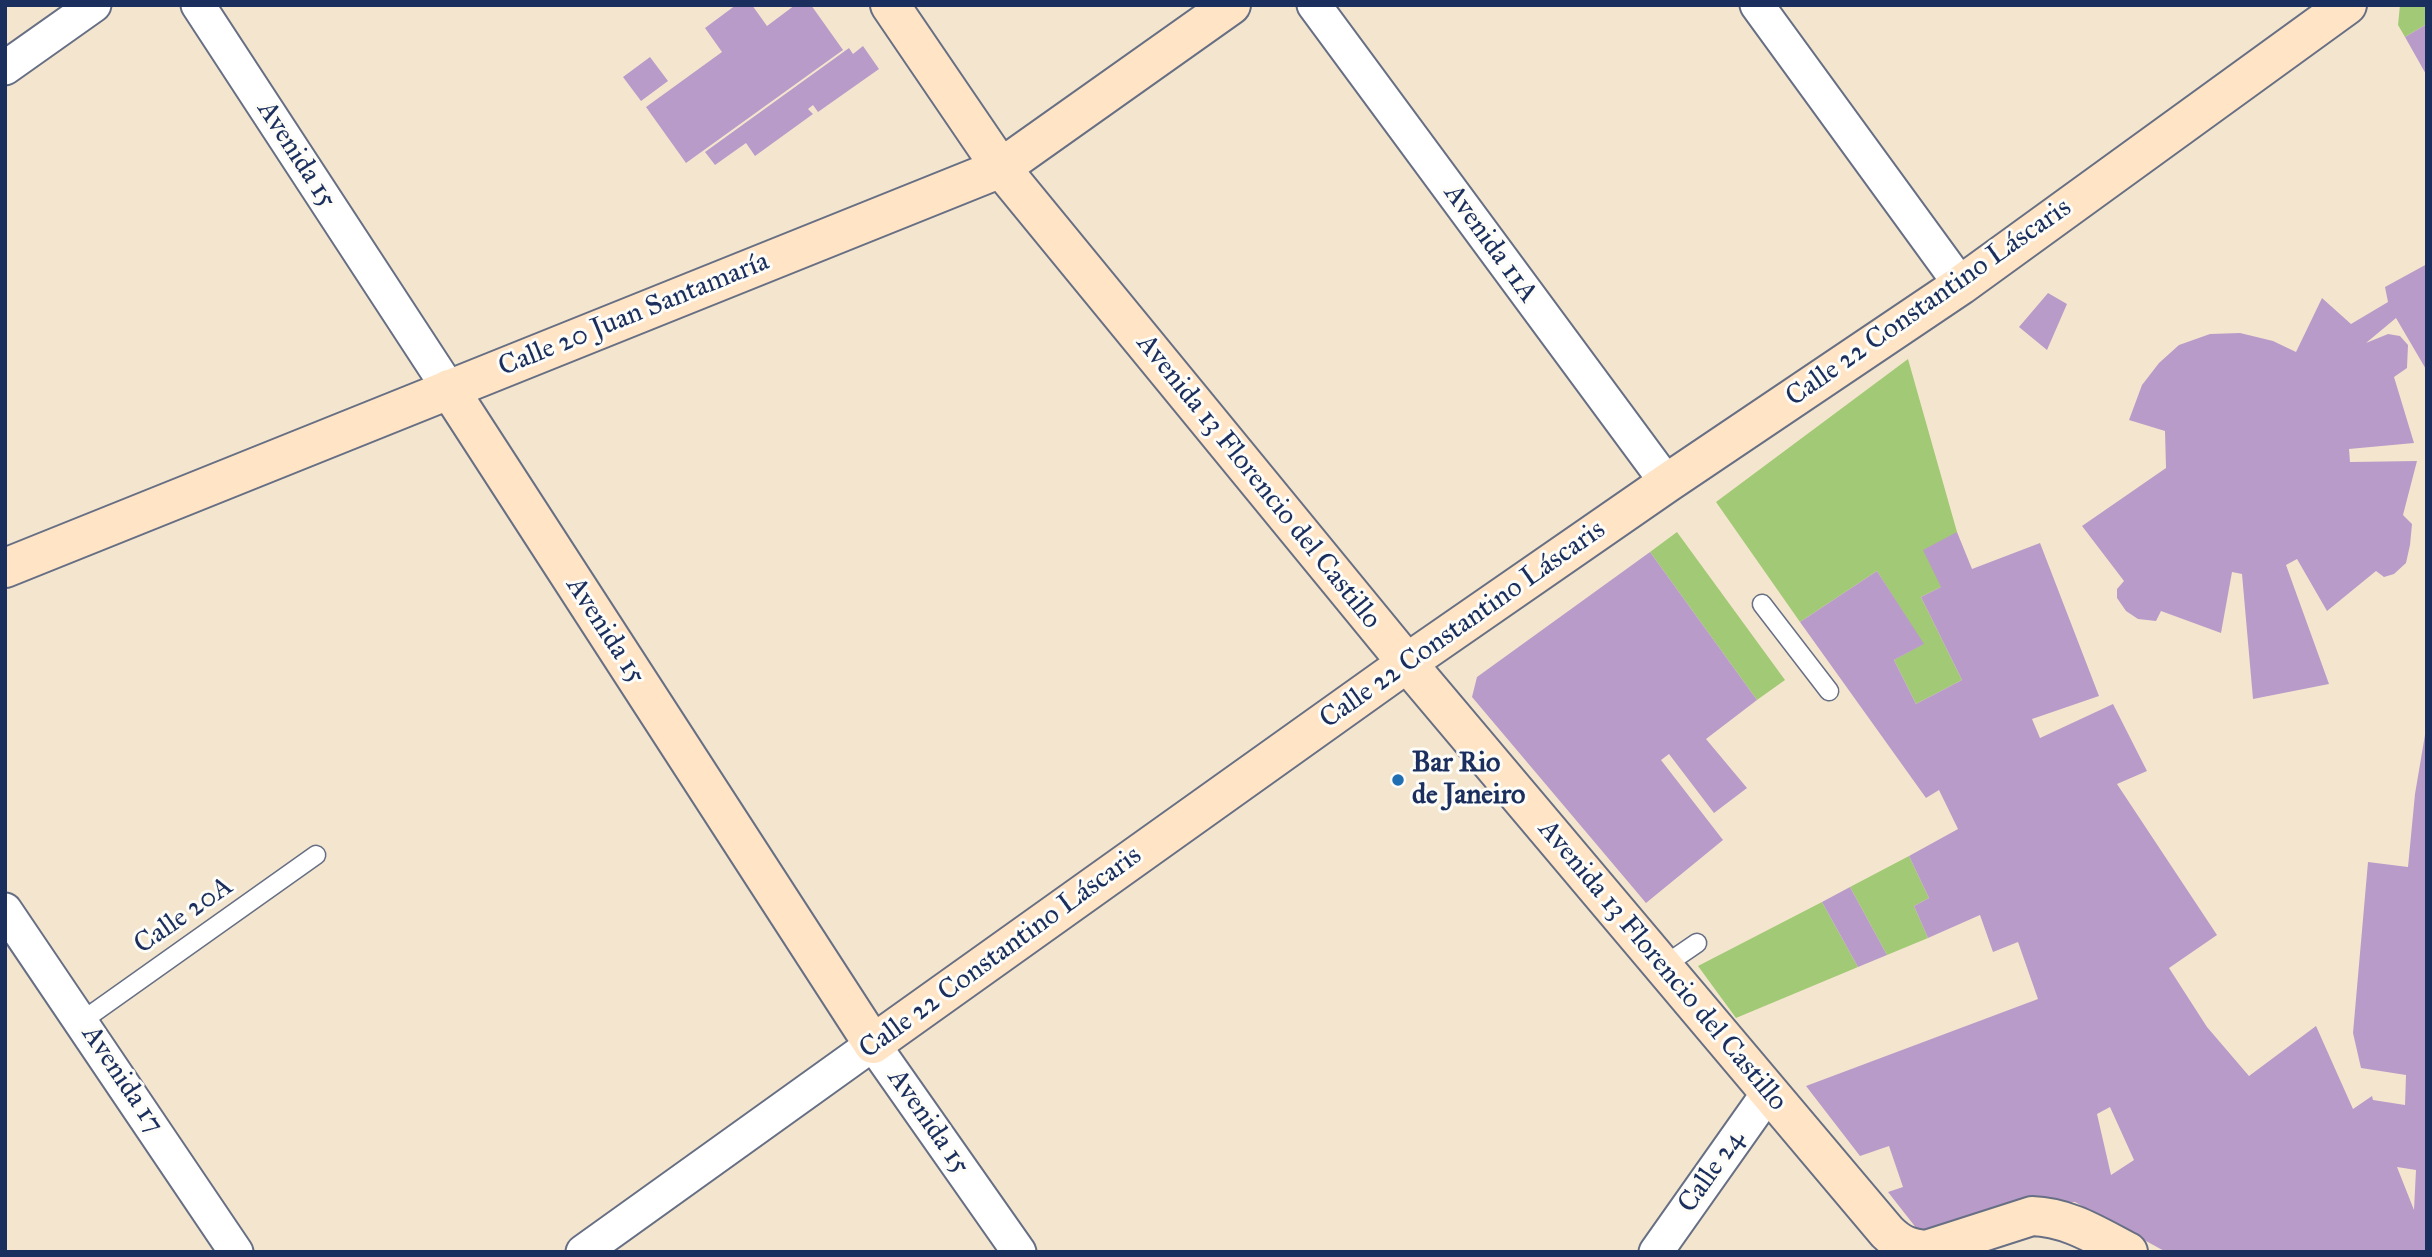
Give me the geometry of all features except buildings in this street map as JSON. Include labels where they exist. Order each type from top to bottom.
[{"type":"street","points":[[5,68],[94,5]]},
{"type":"street","name":"Avenida 15","points":[[198,5],[873,1044],[1019,1252]]},
{"type":"street","name":"Avenida 13 Florencio del Castillo","points":[[890,5],[1001,168],[1407,663],[1886,1232],[1899,1244],[1926,1250]]},
{"type":"street","name":"Calle 20 Juan Santamaría","points":[[5,568],[1001,168],[1231,5]]},
{"type":"street","name":"Avenida 11A","points":[[1314,5],[1667,483]]},
{"type":"street","points":[[1757,5],[1961,285]]},
{"type":"street","name":"Calle 22 Constantino Láscaris","points":[[583,1252],[1407,663],[1667,483],[1961,285],[2331,10]]},
{"type":"street","name":"Avenida 17","points":[[5,910],[236,1252]]},
{"type":"street","name":"Calle 24","points":[[1656,1252],[1769,1092]]},
{"type":"street","points":[[1926,1250],[2032,1216],[2051,1216],[2070,1222],[2128,1252]]},
{"type":"lane","points":[[1762,604],[1829,691]]},
{"type":"lane","name":"Calle 20A","points":[[82,1021],[316,855]]},
{"type":"lane","points":[[1662,967],[1697,943]]},
{"type":"green space","points":[[2400,5],[2427,5],[2427,24],[2405,37],[2398,25]]},
{"type":"green space","points":[[1908,359],[1957,532],[1941,587],[1921,597],[1962,680],[1916,704],[1894,660],[1923,644],[1877,571],[1800,622],[1716,502]]},
{"type":"green space","points":[[1677,532],[1785,680],[1757,700],[1650,552]]},
{"type":"green space","points":[[1909,856],[1929,898],[1914,906],[1928,938],[1887,955],[1850,887]]},
{"type":"green space","points":[[1822,902],[1858,967],[1736,1018],[1698,966]]},
{"type":"place","name":"Bar Rio de Janeiro","points":[[1398,780]]}]
